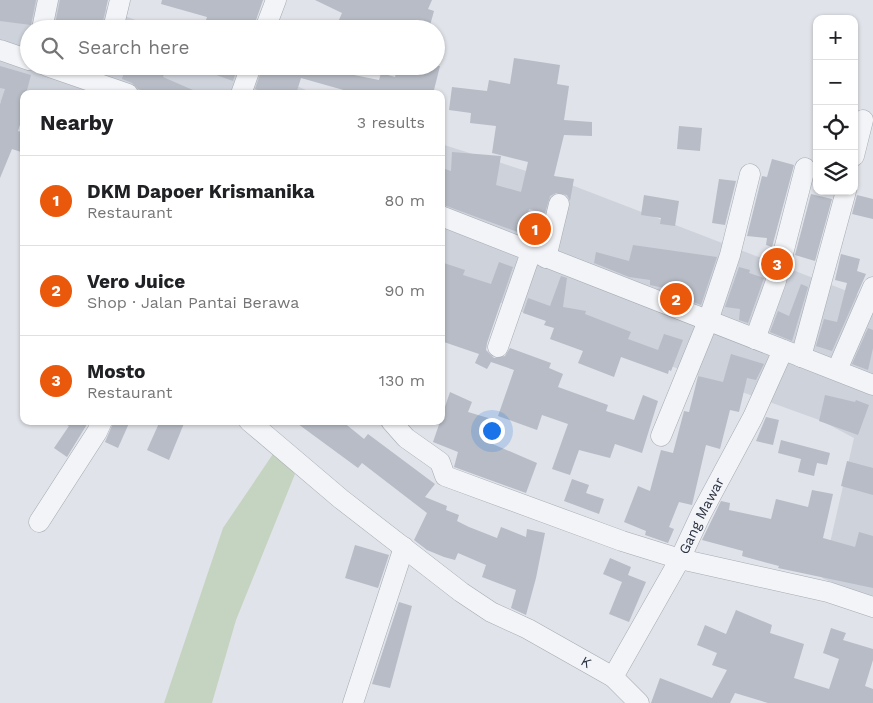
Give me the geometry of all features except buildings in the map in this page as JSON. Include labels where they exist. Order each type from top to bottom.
[{"type":"street","points":[[44,20],[48,0]]},
{"type":"street","points":[[115,20],[120,0]]},
{"type":"street","points":[[268,20],[276,0]]},
{"type":"street","points":[[0,51],[20,57]]},
{"type":"street","points":[[100,75],[122,90]]},
{"type":"street","points":[[242,90],[248,75]]},
{"type":"street","points":[[856,150],[863,120]]},
{"type":"street","points":[[755,339],[776,281],[805,168]]},
{"type":"street","points":[[661,436],[708,321],[730,255],[750,174]]},
{"type":"street","name":"Gang Mawar","points":[[613,677],[680,559],[701,514],[753,417],[792,353],[845,195]]},
{"type":"street","points":[[498,347],[539,255],[559,204]]},
{"type":"street","points":[[445,218],[873,385]]},
{"type":"street","points":[[837,370],[873,287]]},
{"type":"street","points":[[39,522],[100,425]]},
{"type":"street","name":"K","points":[[254,425],[341,499],[461,592],[491,612],[528,629],[613,677],[639,703]]},
{"type":"street","points":[[395,425],[406,438],[440,462],[445,476],[622,541],[680,559],[828,592],[873,606]]},
{"type":"street","points":[[353,703],[404,547]]},
{"type":"shaded area","points":[[0,0],[85,0],[135,20],[20,20],[20,75],[272,75],[306,90],[20,90],[20,107],[0,102]]},
{"type":"shaded area","points":[[445,145],[574,186],[873,301],[873,600],[822,578],[854,438],[822,421],[517,310],[445,278]]},
{"type":"green space","points":[[275,451],[295,474],[236,620],[212,703],[164,703],[223,528]]},
{"type":"place","name":"DKM Dapoer Krismanika","points":[[535,229]]},
{"type":"place","name":"Mosto","points":[[777,264]]},
{"type":"place","name":"Vero Juice","points":[[676,299]]}]
